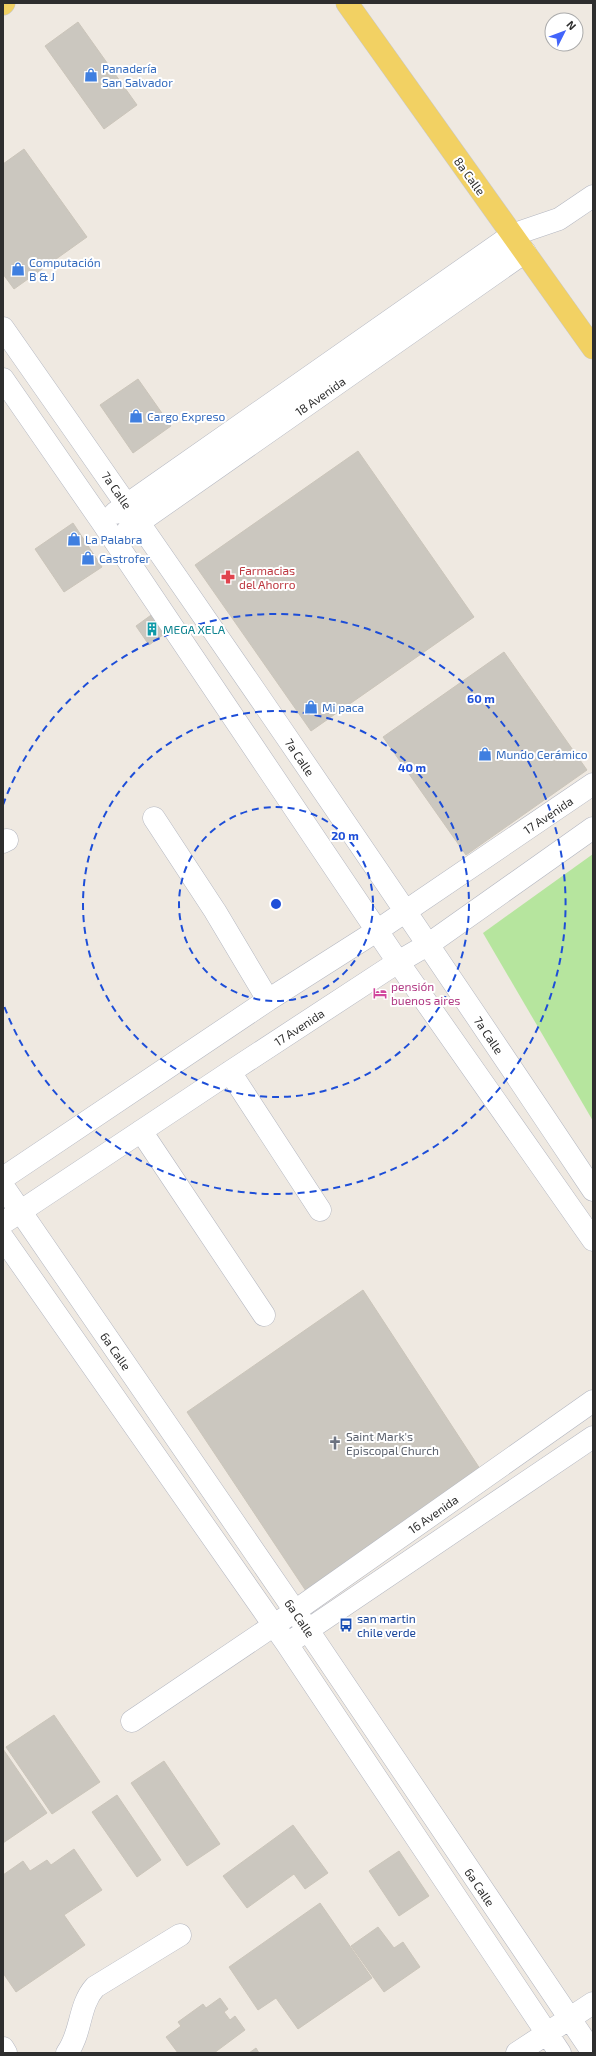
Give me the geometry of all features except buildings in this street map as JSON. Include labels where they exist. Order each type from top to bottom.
[{"type":"main road","name":"8a Calle","points":[[347,3],[593,348]]},
{"type":"street","name":"18 Avenida","points":[[114,540],[133,513],[512,235],[559,219],[593,196]]},
{"type":"street","name":"18 Avenida","points":[[102,522],[133,513],[526,252]]},
{"type":"street","name":"7a Calle","points":[[3,328],[133,513],[429,944],[593,1190]]},
{"type":"street","points":[[3,379],[102,522],[378,930],[398,962],[593,1240]]},
{"type":"street","name":"17 Avenida","points":[[3,1178],[268,1000],[406,912],[593,784]]},
{"type":"street","points":[[154,818],[268,1000]]},
{"type":"street","name":"17 Avenida","points":[[11,1217],[398,962],[429,944],[593,828]]},
{"type":"street","points":[[230,1072],[320,1210]]},
{"type":"street","points":[[141,1131],[264,1315]]},
{"type":"street","name":"6a Calle","points":[[3,1186],[11,1217],[295,1611],[593,2052]]},
{"type":"street","points":[[3,1238],[287,1644],[560,2053]]},
{"type":"street","name":"16 Avenida","points":[[132,1721],[295,1611],[593,1402]]},
{"type":"street","points":[[287,1644],[593,1436]]},
{"type":"street","points":[[67,2053],[72,2046],[77,2033],[87,1996],[95,1987],[180,1935]]},
{"type":"street","points":[[518,2053],[593,2002]]},
{"type":"street","points":[[3,2048],[6,2053]]},
{"type":"green space","points":[[593,854],[593,1121],[483,933]]},
{"type":"place","name":"Panadería San Salvador","points":[[91,75]]},
{"type":"place","name":"Computación B & J","points":[[18,269]]},
{"type":"place","name":"Cargo Expreso","points":[[136,416]]},
{"type":"place","name":"La Palabra","points":[[74,539]]},
{"type":"place","name":"Castrofer","points":[[88,558]]},
{"type":"place","name":"Farmacias del Ahorro","points":[[228,577]]},
{"type":"place","name":"MEGA XELA","points":[[152,629]]},
{"type":"place","name":"Mi paca","points":[[311,707]]},
{"type":"place","name":"Mundo Cerámico","points":[[485,754]]},
{"type":"place","name":"pensión buenos aires","points":[[380,993]]},
{"type":"place","name":"Saint Mark's Episcopal Church","points":[[335,1443]]},
{"type":"place","name":"san martin chile verde","points":[[346,1625]]}]
